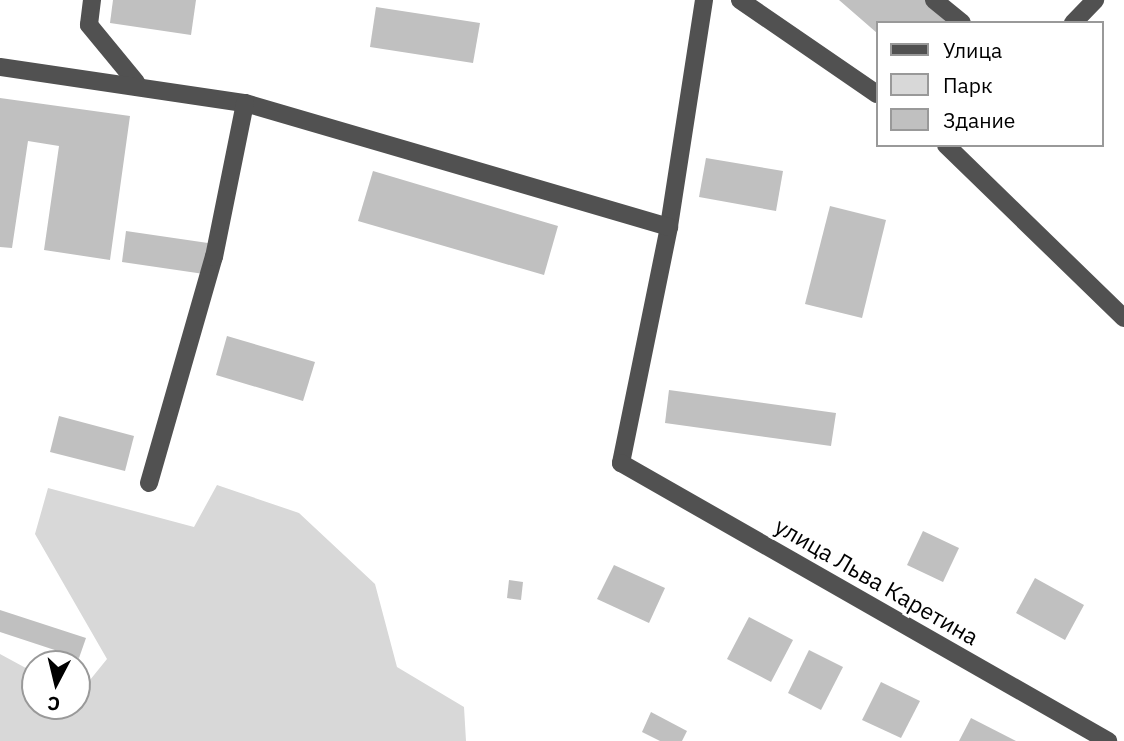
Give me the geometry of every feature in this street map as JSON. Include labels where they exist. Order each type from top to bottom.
[{"type":"street","points":[[92,0],[89,25],[135,82]]},
{"type":"street","points":[[0,67],[135,82],[245,103],[669,227],[704,0]]},
{"type":"street","points":[[740,0],[876,93]]},
{"type":"street","points":[[934,0],[960,21]]},
{"type":"street","points":[[1075,21],[1095,0]]},
{"type":"street","points":[[149,483],[215,257],[245,103]]},
{"type":"street","points":[[948,147],[1124,318]]},
{"type":"street","name":"улица Льва Каретина","points":[[669,227],[621,463],[1108,741]]},
{"type":"green space","points":[[217,485],[299,513],[375,584],[397,667],[464,707],[466,741],[0,741],[0,654],[21,665],[21,720],[91,720],[91,679],[107,659],[35,534],[48,488],[194,527]]},
{"type":"building","points":[[113,0],[196,0],[191,35],[110,23]]},
{"type":"building","points":[[839,0],[925,0],[949,21],[876,21],[876,32]]},
{"type":"building","points":[[376,7],[480,23],[473,63],[370,47]]},
{"type":"building","points":[[0,98],[130,116],[110,260],[44,250],[59,146],[28,141],[12,248],[0,247]]},
{"type":"building","points":[[706,158],[783,171],[776,211],[699,197]]},
{"type":"building","points":[[373,171],[558,226],[544,275],[358,221]]},
{"type":"building","points":[[830,206],[886,220],[862,318],[805,304]]},
{"type":"building","points":[[126,231],[208,243],[204,274],[122,262]]},
{"type":"building","points":[[227,336],[315,362],[303,401],[216,375]]},
{"type":"building","points":[[669,390],[836,413],[831,446],[665,423]]},
{"type":"building","points":[[59,416],[134,436],[125,471],[50,452]]},
{"type":"building","points":[[923,531],[959,548],[943,582],[907,565]]},
{"type":"building","points":[[614,565],[665,588],[649,623],[597,599]]},
{"type":"building","points":[[1035,578],[1084,605],[1065,640],[1016,613]]},
{"type":"building","points":[[509,580],[523,582],[521,600],[507,598]]},
{"type":"building","points":[[0,610],[86,638],[82,650],[55,650],[0,632]]},
{"type":"building","points":[[749,617],[793,640],[771,682],[727,659]]},
{"type":"building","points":[[809,650],[843,667],[821,710],[788,693]]},
{"type":"building","points":[[881,682],[920,701],[901,738],[862,720]]},
{"type":"building","points":[[651,712],[687,731],[682,741],[660,741],[642,732]]},
{"type":"building","points":[[971,718],[1016,741],[959,741]]}]
